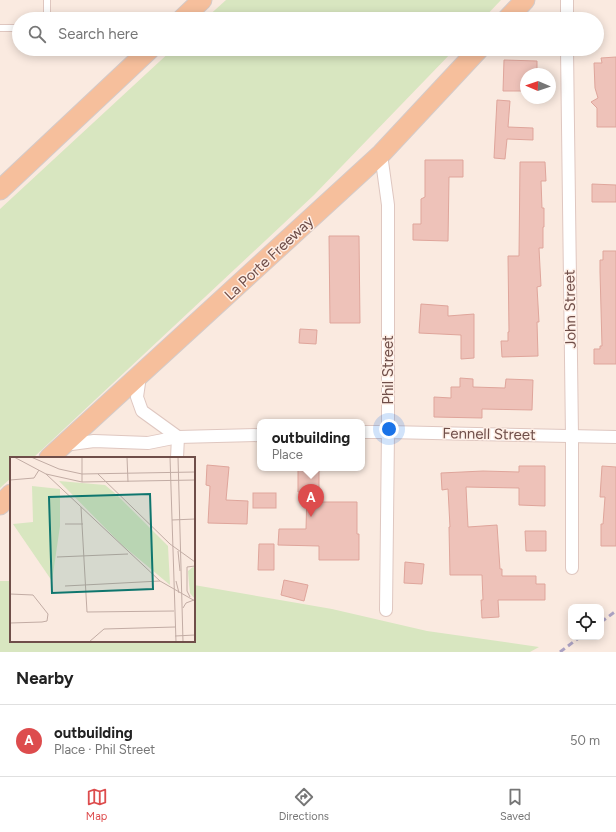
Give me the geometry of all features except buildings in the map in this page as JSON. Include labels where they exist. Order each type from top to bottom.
[{"type":"main road","points":[[189,12],[202,0]]},
{"type":"main road","points":[[514,12],[525,0]]},
{"type":"main road","points":[[0,190],[143,56]]},
{"type":"main road","name":"La Porte Freeway","points":[[50,457],[382,154],[473,56]]},
{"type":"main road","points":[[0,504],[10,495]]},
{"type":"street","points":[[567,0],[567,12]]},
{"type":"street","name":"John Street","points":[[567,56],[572,436],[572,568]]},
{"type":"street","name":"Phil Street","points":[[382,154],[388,204],[386,610]]},
{"type":"street","points":[[140,376],[137,397],[142,411],[178,437]]},
{"type":"street","name":"Fennell Street","points":[[365,432],[616,437]]},
{"type":"street","points":[[63,445],[94,441],[148,443],[178,437],[257,435]]},
{"type":"street","points":[[177,457],[178,437]]},
{"type":"lane","points":[[47,0],[47,12]]},
{"type":"lane","points":[[0,28],[12,28]]},
{"type":"green space","points":[[226,0],[501,0],[490,12],[213,12]]},
{"type":"green space","points":[[165,56],[448,56],[314,195],[34,457],[10,457],[10,479],[0,488],[0,209]]},
{"type":"green space","points":[[0,581],[10,581],[10,642],[195,642],[195,585],[332,609],[427,631],[539,647],[530,652],[0,652]]},
{"type":"railway","points":[[604,620],[616,611]]},
{"type":"railway","points":[[560,652],[576,640]]},
{"type":"place","name":"outbuilding","points":[[311,517]]}]
